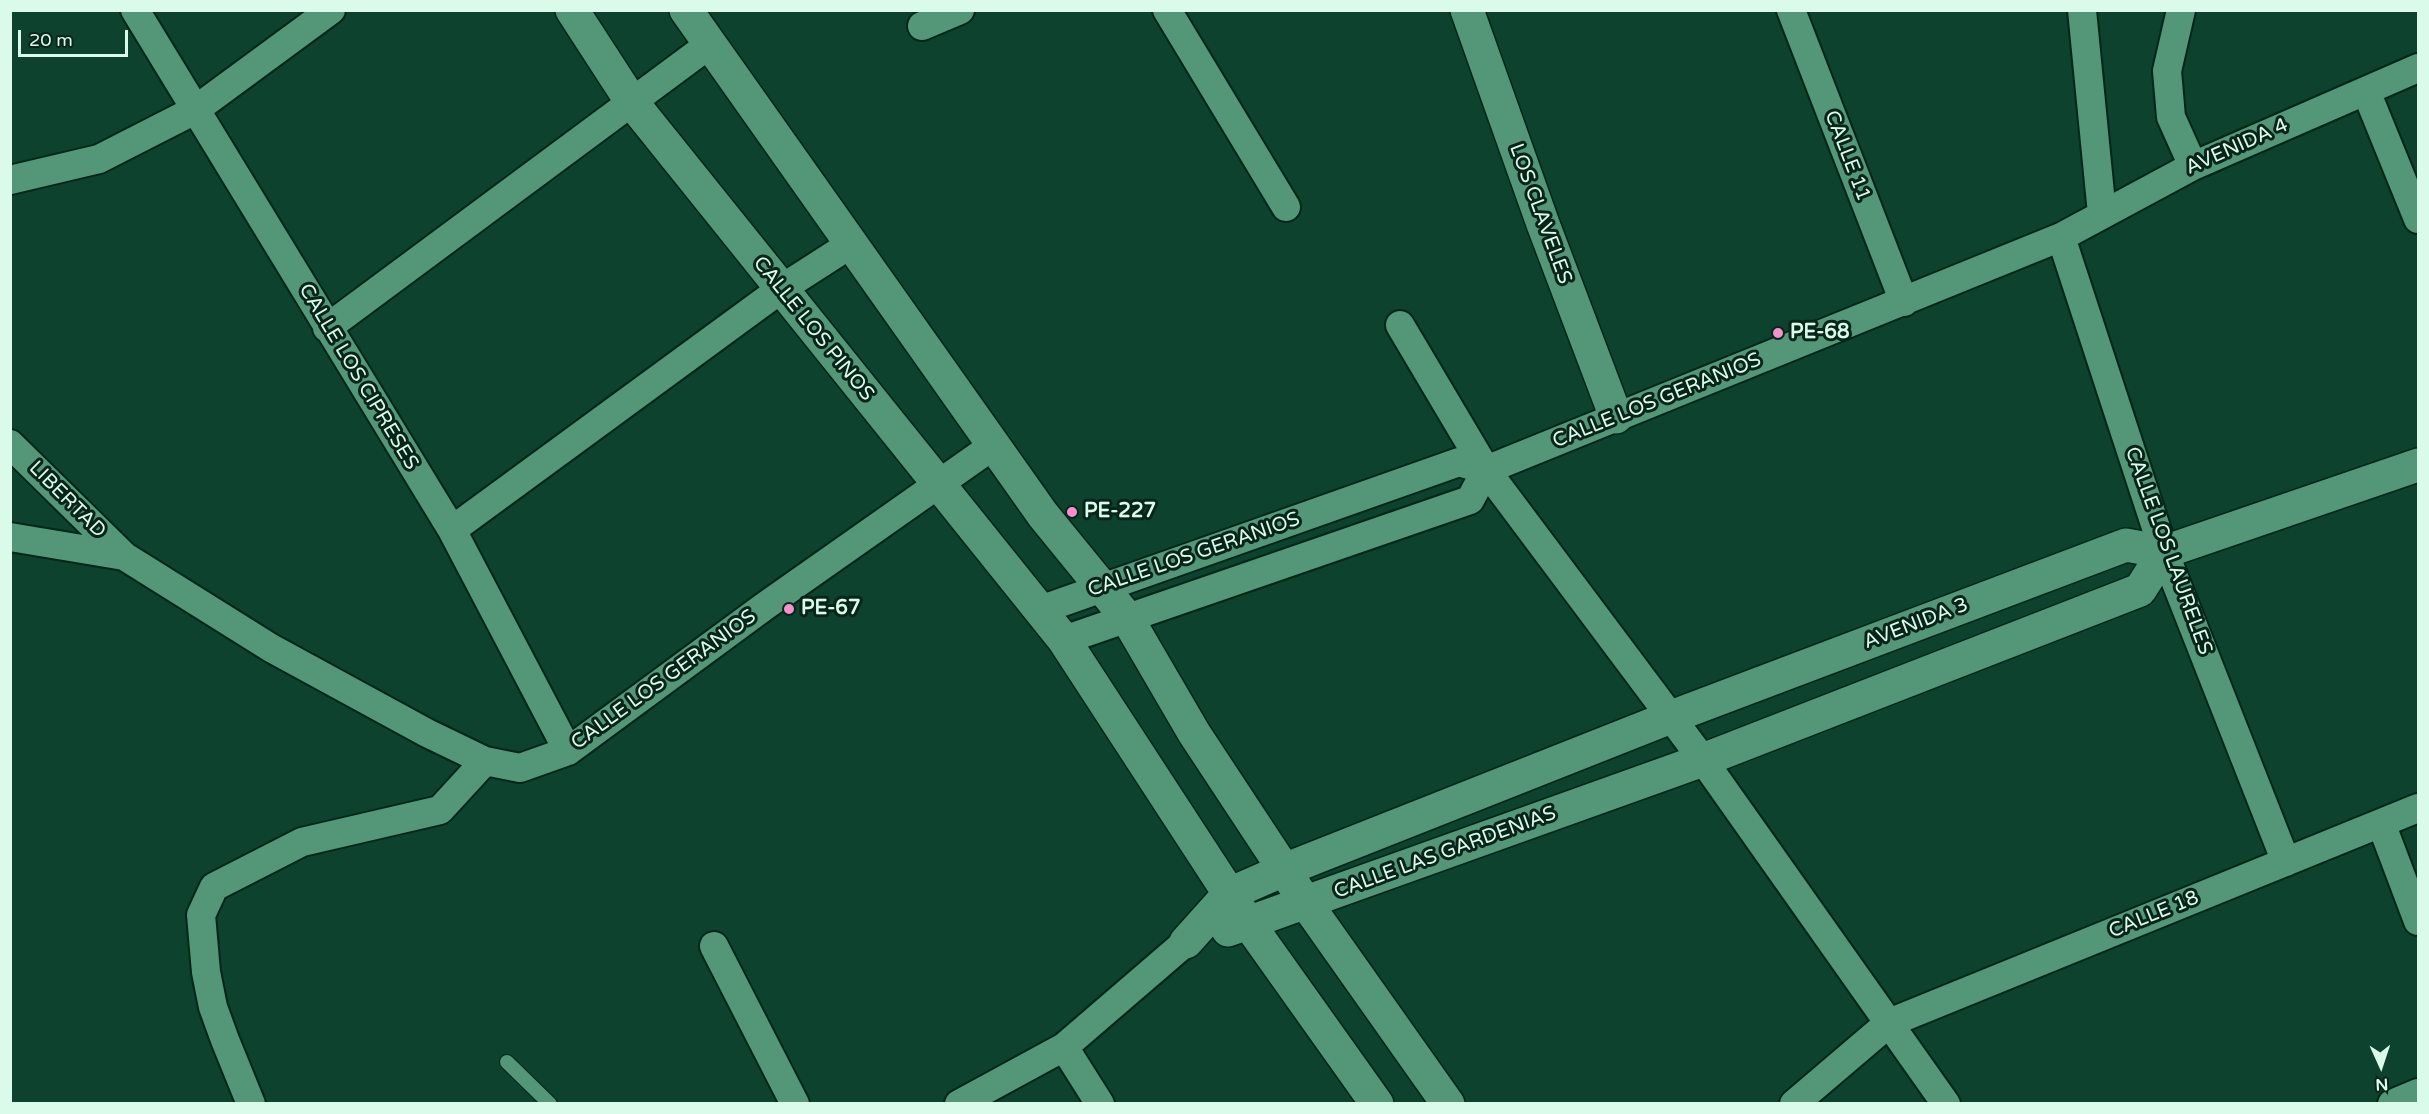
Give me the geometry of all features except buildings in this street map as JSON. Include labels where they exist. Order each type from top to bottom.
[{"type":"street","name":"CALLE LOS CIPRESES","points":[[135,10],[452,530],[568,751]]},
{"type":"street","points":[[10,180],[99,159],[195,110],[331,10]]},
{"type":"street","name":"CALLE LOS PINOS","points":[[572,10],[631,101],[1064,640],[1249,924],[1377,1104]]},
{"type":"street","points":[[686,10],[1043,515],[1127,618],[1194,734],[1306,903],[1448,1104]]},
{"type":"street","points":[[922,26],[960,10]]},
{"type":"street","points":[[1167,10],[1286,207]]},
{"type":"street","name":"LOS CLAVELES","points":[[1467,10],[1543,224],[1616,417]]},
{"type":"street","name":"CALLE 11","points":[[1791,10],[1904,302]]},
{"type":"street","points":[[2082,10],[2102,214]]},
{"type":"street","points":[[2181,10],[2167,71],[2171,117],[2193,166]]},
{"type":"street","points":[[327,328],[710,44]]},
{"type":"street","name":"AVENIDA 4","points":[[2061,237],[2193,166],[2418,68]]},
{"type":"street","points":[[2366,91],[2418,219]]},
{"type":"street","name":"CALLE LOS GERANIOS","points":[[1040,610],[1459,462],[1486,470],[2061,237]]},
{"type":"street","name":"CALLE LOS LAURELES","points":[[2061,237],[2164,552],[2286,862]]},
{"type":"street","points":[[452,530],[781,290],[851,243]]},
{"type":"street","points":[[1400,325],[1486,470],[1703,760],[1946,1104]]},
{"type":"street","name":"LIBERTAD","points":[[10,444],[124,556]]},
{"type":"street","name":"CALLE LOS GERANIOS","points":[[124,556],[270,648],[427,733],[485,761],[520,768],[568,751],[765,606],[994,445]]},
{"type":"street","name":"AVENIDA 3","points":[[1671,717],[2126,545],[2164,552],[2418,465]]},
{"type":"street","name":"CALLE LOS GERANIOS","points":[[1064,640],[1470,500],[1486,470]]},
{"type":"street","points":[[10,537],[124,556]]},
{"type":"street","points":[[1703,760],[2140,590],[2164,552]]},
{"type":"street","name":"CALLE LAS GARDENIAS","points":[[959,1104],[1064,1047],[1186,942],[1229,894],[1284,870],[1671,717]]},
{"type":"street","name":"CALLE LAS GARDENIAS","points":[[1186,942],[1249,924],[1703,760]]},
{"type":"street","points":[[251,1104],[213,1006],[206,972],[201,915],[214,887],[302,843],[440,810],[485,761]]},
{"type":"street","name":"CALLE 18","points":[[1794,1104],[1889,1023],[2418,808]]},
{"type":"street","points":[[2381,823],[2418,921]]},
{"type":"street","points":[[714,946],[795,1104]]},
{"type":"street","points":[[1064,1047],[1100,1104]]},
{"type":"street","points":[[2392,1104],[2418,1093]]},
{"type":"lane","points":[[507,1062],[550,1104]]},
{"type":"place","name":"PE-68","points":[[1778,333]]},
{"type":"place","name":"PE-227","points":[[1072,512]]},
{"type":"place","name":"PE-67","points":[[789,609]]}]
